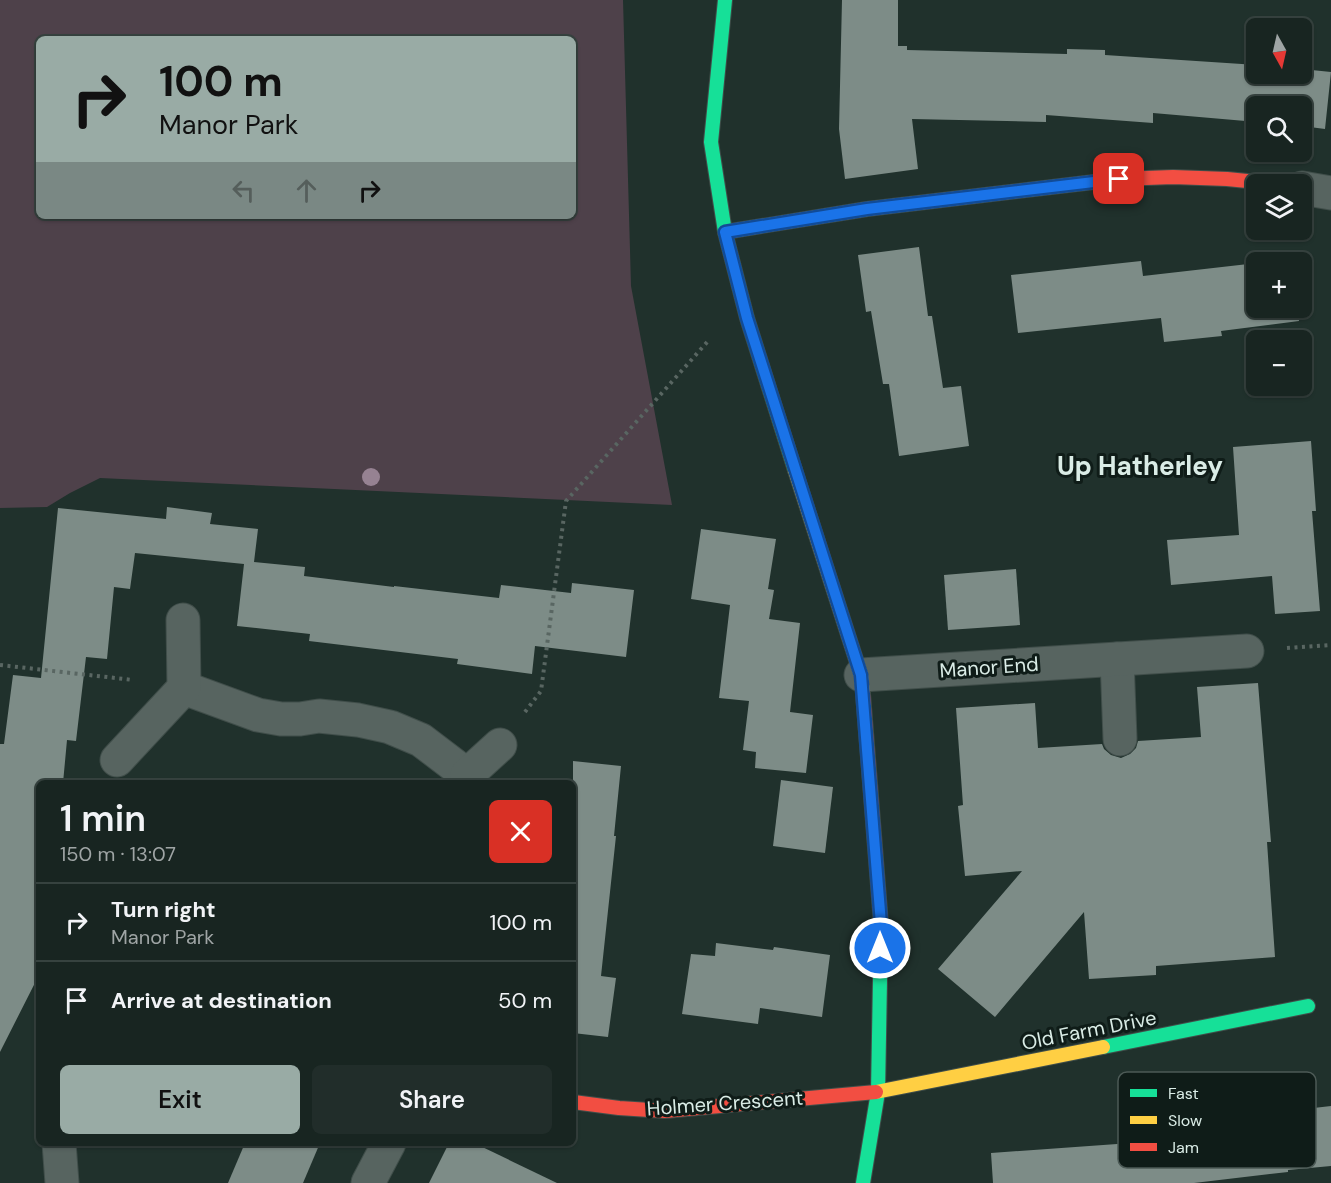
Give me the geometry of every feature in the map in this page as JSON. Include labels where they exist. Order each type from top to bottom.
[{"type":"street","points":[[725,0],[711,142],[725,232],[747,318],[861,675],[881,924],[878,1092],[863,1183]]},
{"type":"street","points":[[725,232],[867,209],[1119,179],[1173,177],[1246,180]]},
{"type":"street","points":[[1312,190],[1331,193]]},
{"type":"street","points":[[117,760],[184,688],[183,621]]},
{"type":"street","name":"Manor End","points":[[861,675],[1247,651]]},
{"type":"street","points":[[1117,659],[1120,739]]},
{"type":"street","points":[[184,688],[258,715],[281,719],[319,716],[358,720],[390,728],[421,740],[467,779],[500,745]]},
{"type":"street","name":"Old Farm Drive","points":[[878,1092],[1308,1006]]},
{"type":"street","name":"Holmer Crescent","points":[[576,1102],[624,1109],[665,1111],[878,1092]]},
{"type":"street","points":[[59,1146],[62,1183]]},
{"type":"street","points":[[368,1183],[387,1146]]},
{"type":"path","points":[[500,745],[541,691],[566,501],[720,327],[747,318]]},
{"type":"path","points":[[0,665],[184,688]]},
{"type":"shaded area","points":[[0,0],[623,0],[631,286],[672,505],[100,478],[47,507],[0,508]]},
{"type":"building","points":[[842,0],[898,0],[898,46],[907,46],[907,50],[1067,54],[1067,49],[1105,50],[1105,55],[1246,64],[1246,84],[1312,84],[1312,70],[1331,72],[1325,129],[1312,127],[1312,96],[1246,96],[1246,121],[1153,113],[1153,123],[1046,115],[1046,122],[912,119],[918,169],[845,179],[839,129]]},
{"type":"building","points":[[919,247],[928,316],[932,316],[943,388],[961,386],[969,446],[899,456],[889,384],[883,384],[871,311],[866,312],[858,255]]},
{"type":"building","points":[[1141,261],[1143,276],[1246,264],[1246,318],[1299,318],[1299,321],[1221,331],[1222,336],[1164,342],[1161,318],[1018,333],[1011,275]]},
{"type":"building","points":[[1311,441],[1316,511],[1312,511],[1320,611],[1275,614],[1272,576],[1171,585],[1167,540],[1239,535],[1233,447]]},
{"type":"building","points":[[167,507],[212,513],[210,524],[258,529],[254,562],[305,567],[304,576],[499,598],[501,585],[571,593],[572,583],[634,590],[626,657],[535,646],[532,674],[457,664],[458,659],[309,641],[310,634],[237,626],[244,564],[135,553],[130,589],[114,587],[107,659],[86,657],[76,741],[67,740],[63,780],[36,780],[36,981],[0,1052],[0,744],[4,744],[13,675],[41,678],[58,508],[166,519]]},
{"type":"building","points":[[701,529],[776,539],[768,589],[774,590],[769,619],[800,623],[790,712],[813,715],[806,773],[755,768],[756,752],[743,750],[749,701],[719,698],[730,605],[691,599]]},
{"type":"building","points":[[1016,569],[1020,625],[948,630],[944,575]]},
{"type":"building","points":[[1258,683],[1271,842],[1267,842],[1275,957],[1156,966],[1156,975],[1089,979],[1084,912],[995,1017],[938,969],[1022,871],[965,876],[958,806],[963,805],[956,708],[1035,703],[1038,748],[1102,744],[1111,755],[1121,758],[1136,748],[1138,741],[1201,737],[1197,687]]},
{"type":"building","points":[[573,761],[621,766],[601,976],[616,978],[608,1037],[576,1033],[576,780],[573,780]]},
{"type":"building","points":[[781,780],[833,787],[825,853],[773,846]]},
{"type":"building","points":[[716,943],[773,950],[774,947],[830,955],[822,1017],[760,1008],[758,1024],[682,1014],[691,954],[715,956]]},
{"type":"building","points":[[1331,1106],[1331,1166],[1316,1167],[1316,1108]]},
{"type":"building","points":[[1118,1144],[1118,1168],[1310,1168],[1194,1183],[993,1183],[991,1153]]},
{"type":"building","points":[[244,1146],[319,1146],[303,1183],[228,1183]]},
{"type":"building","points":[[448,1146],[480,1146],[557,1183],[429,1183]]},
{"type":"traffic: fast","points":[[725,0],[711,142],[725,232],[747,318],[795,470]]},
{"type":"traffic: fast","points":[[863,1183],[878,1092],[881,924]]},
{"type":"traffic: fast","points":[[1103,1047],[1308,1006]]},
{"type":"traffic: slow","points":[[725,232],[867,209],[1119,179]]},
{"type":"traffic: slow","points":[[795,470],[861,675],[863,694]]},
{"type":"traffic: slow","points":[[876,1092],[1103,1047]]},
{"type":"traffic: jam","points":[[1119,179],[1173,177],[1246,181]]},
{"type":"traffic: jam","points":[[863,694],[881,924]]},
{"type":"traffic: jam","points":[[576,1102],[665,1111],[876,1092]]},
{"type":"district","name":"Up Hatherley","points":[[1140,466]]},
{"type":"route","points":[[880,948],[881,924],[861,675],[747,318],[725,232],[867,209],[1119,179]]}]
